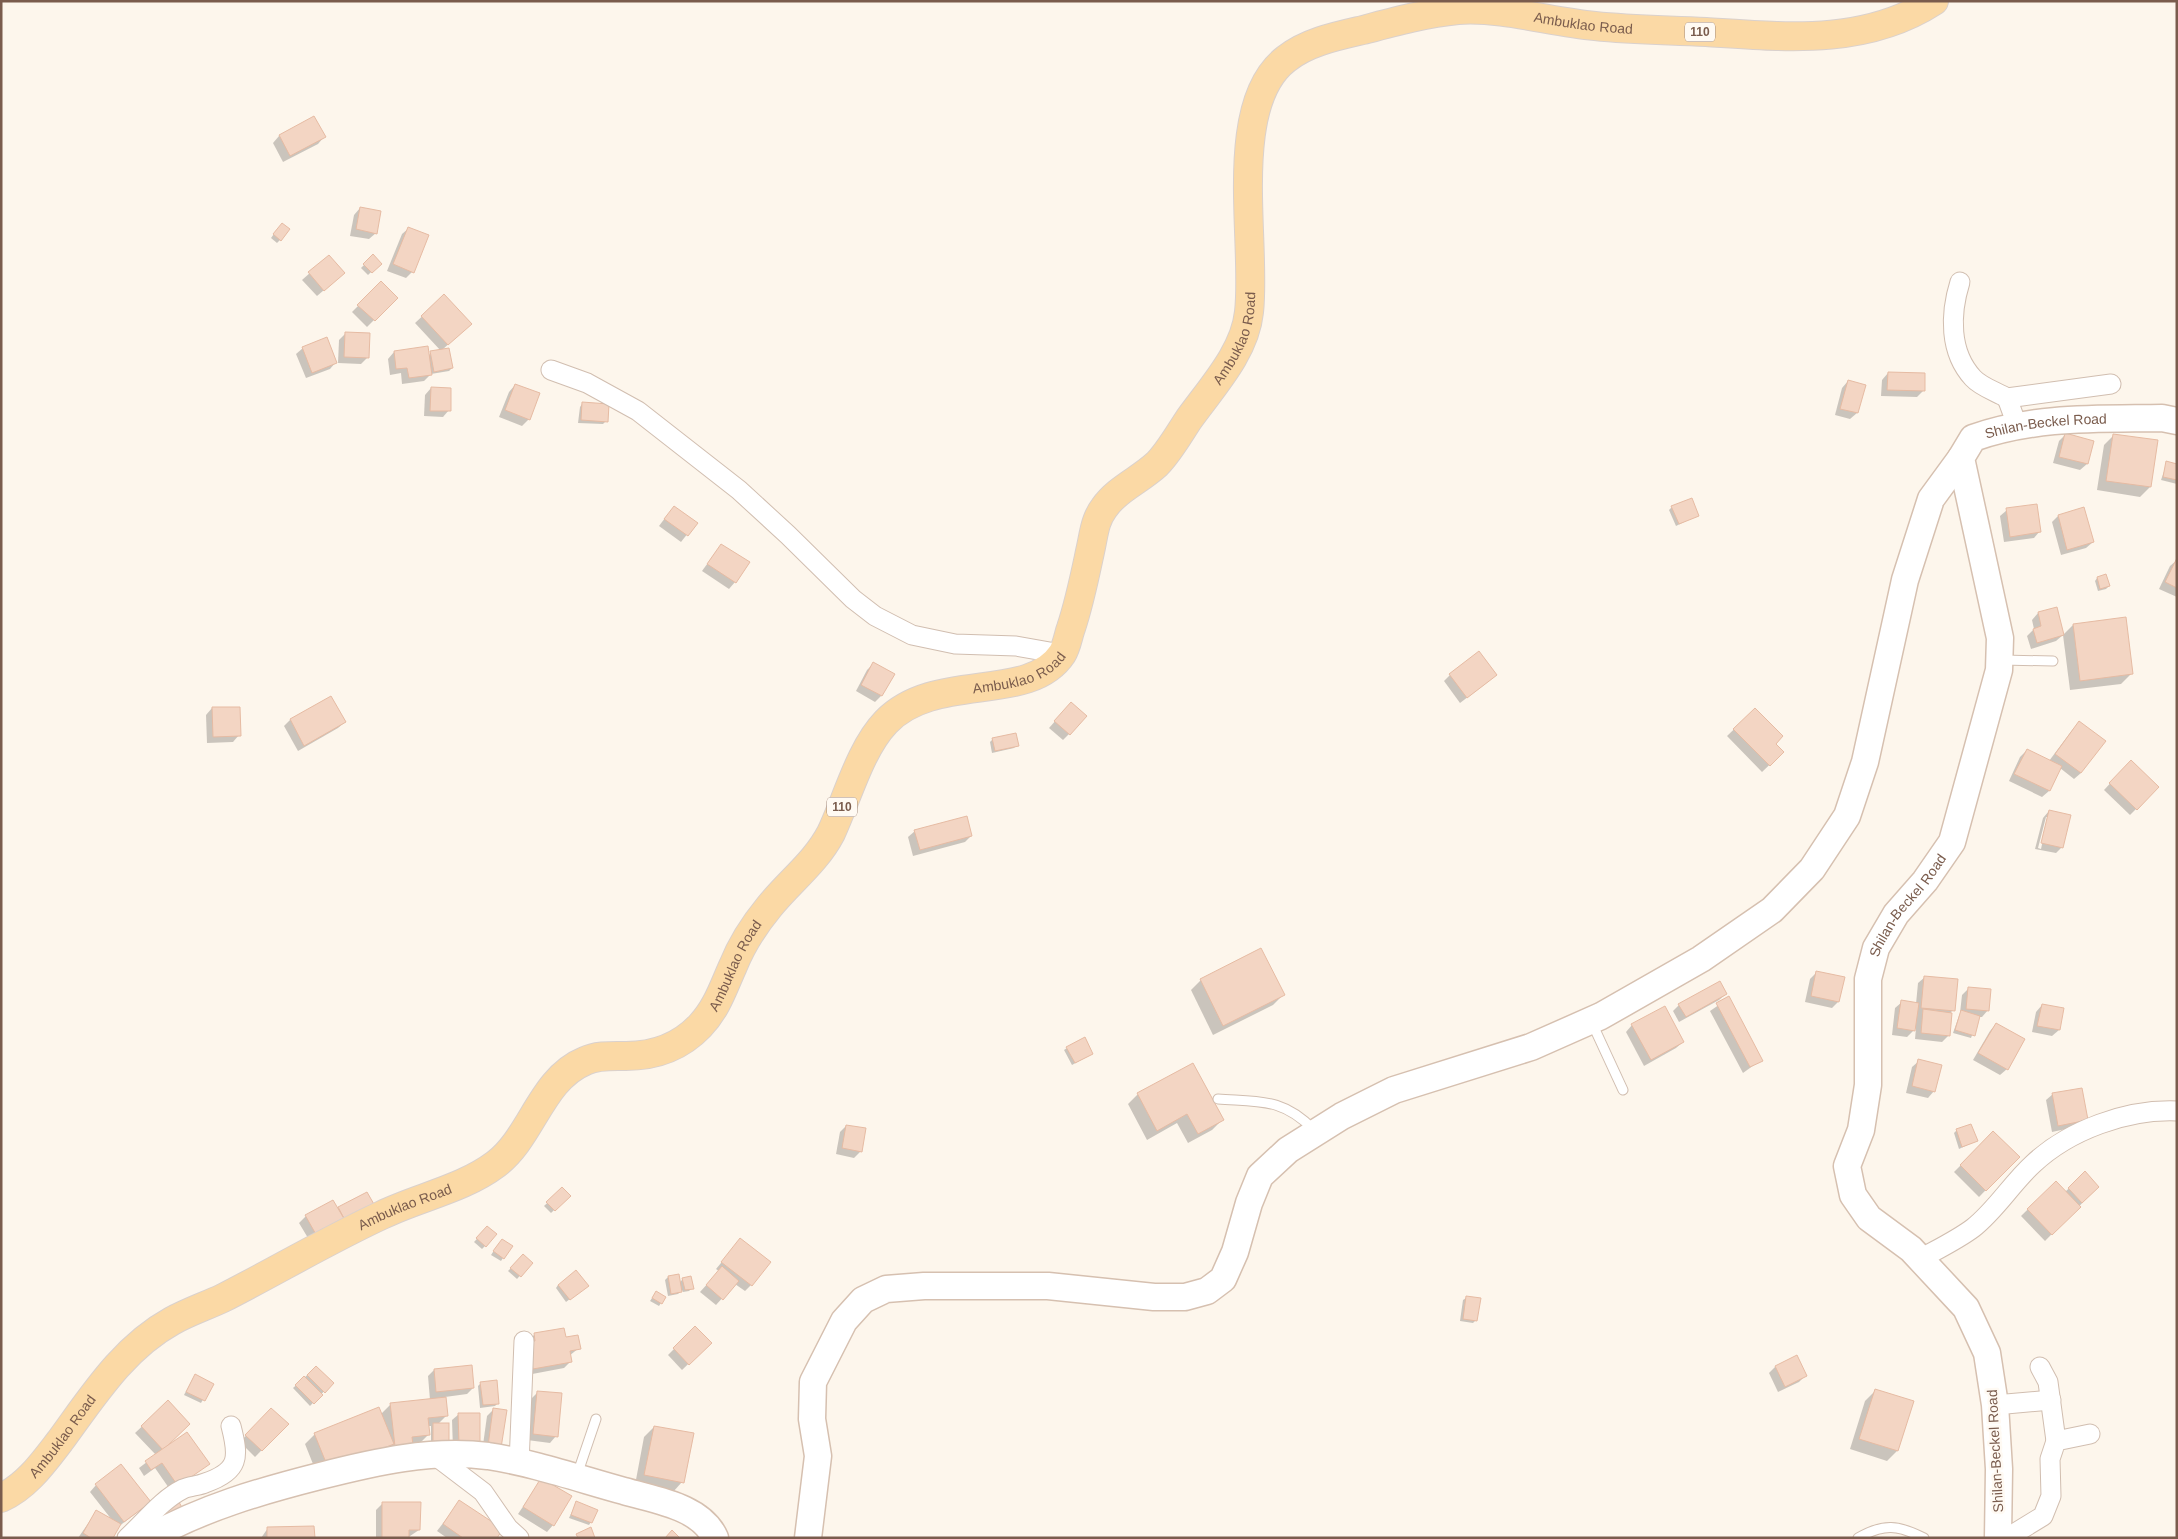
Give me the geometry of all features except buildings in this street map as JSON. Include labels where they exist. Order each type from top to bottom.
[{"type":"main road","name":"Ambuklao Road","points":[[1,1498],[17,1491],[41,1466],[116,1365],[145,1338],[174,1320],[220,1300],[298,1256],[390,1211],[474,1178],[500,1162],[524,1134],[546,1098],[563,1076],[582,1061],[603,1056],[640,1056],[673,1048],[694,1033],[711,1014],[723,991],[736,958],[769,907],[827,842],[871,743],[885,723],[904,708],[930,695],[966,688],[1016,683],[1042,672],[1061,654],[1079,604],[1097,520],[1107,502],[1159,462],[1231,360],[1244,334],[1249,314],[1249,171],[1252,124],[1261,89],[1284,60],[1323,40],[1391,23],[1460,10],[1512,13],[1594,26],[1795,38],[1832,36],[1876,27],[1917,12],[1934,1]]},
{"type":"street","points":[[1960,282],[1953,306],[1955,342],[1960,360],[1974,380],[2007,398],[2111,384]]},
{"type":"street","points":[[551,370],[588,383],[638,411],[739,490],[788,535],[853,600],[875,616],[912,635],[955,644],[1016,646],[1061,654]]},
{"type":"street","points":[[2007,398],[2017,425]]},
{"type":"street","name":"Shilan-Beckel Road","points":[[1998,1538],[1999,1469],[1995,1405],[1987,1353],[1966,1308],[1911,1249],[1869,1218],[1853,1195],[1846,1166],[1861,1130],[1868,1085],[1868,979],[1876,948],[1896,914],[1925,880],[1952,842],[1999,670],[2000,638],[1962,458],[1973,438],[2000,428],[2044,420],[2162,418],[2177,421]]},
{"type":"street","points":[[808,1538],[818,1456],[812,1420],[813,1382],[844,1321],[863,1300],[886,1289],[924,1286],[1048,1286],[1154,1297],[1186,1297],[1208,1291],[1223,1279],[1235,1252],[1249,1204],[1260,1176],[1288,1150],[1316,1132],[1394,1090],[1531,1047],[1591,1021],[1701,958],[1772,910],[1812,869],[1847,816],[1865,762],[1905,580],[1931,499],[1962,458]]},
{"type":"street","points":[[1920,1259],[1974,1227],[2033,1163],[2059,1143],[2087,1130],[2123,1118],[2162,1110],[2177,1111]]},
{"type":"street","points":[[519,1464],[524,1341]]},
{"type":"street","points":[[2007,1538],[2043,1516],[2051,1496],[2050,1459],[2056,1441],[2048,1382],[2040,1367]]},
{"type":"street","points":[[1995,1405],[2051,1400]]},
{"type":"street","points":[[146,1537],[171,1498],[184,1489],[217,1478],[230,1469],[237,1459],[232,1426]]},
{"type":"street","points":[[2056,1441],[2090,1434]]},
{"type":"street","points":[[433,1454],[483,1492],[508,1528],[518,1538]]},
{"type":"street","points":[[146,1537],[205,1511],[267,1490],[373,1463],[433,1454],[488,1456],[671,1504],[696,1517],[711,1528],[716,1538]]},
{"type":"lane","points":[[2000,660],[2052,661]]},
{"type":"lane","points":[[1591,1021],[1623,1090]]},
{"type":"lane","points":[[1218,1099],[1279,1105],[1301,1117],[1316,1132]]},
{"type":"lane","points":[[576,1478],[596,1419]]},
{"type":"lane","points":[[1858,1538],[1870,1531],[1889,1526],[1908,1530],[1924,1538]]}]
